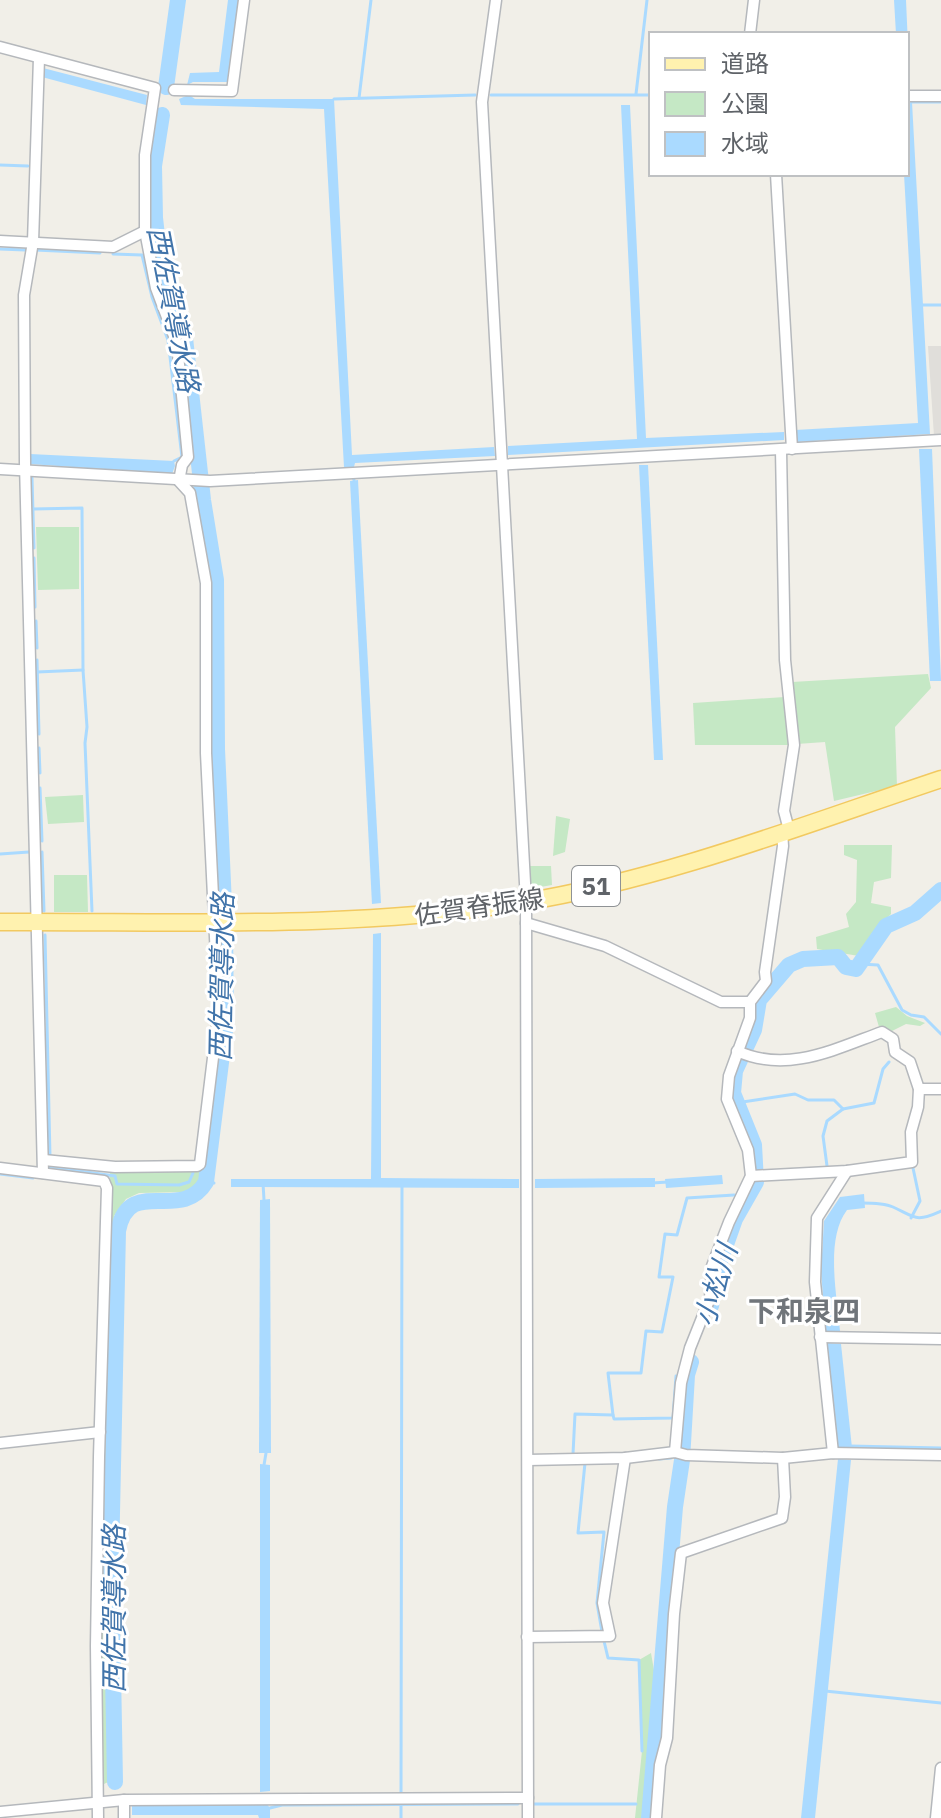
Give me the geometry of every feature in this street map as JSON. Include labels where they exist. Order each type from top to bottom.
[{"type":"main road","name":"佐賀脊振線","points":[[0,922],[378,919],[526,901],[643,874],[786,831],[941,779]]},
{"type":"street","points":[[174,90],[232,91],[244,0]]},
{"type":"street","points":[[496,0],[482,102],[526,901],[528,1818]]},
{"type":"street","points":[[750,32],[754,0]]},
{"type":"street","points":[[0,47],[39,66],[155,88],[145,155],[145,231],[156,288],[177,344],[188,457],[182,465],[179,481]]},
{"type":"street","points":[[39,66],[33,242],[24,295],[25,463],[38,922],[49,1161],[43,1173]]},
{"type":"street","points":[[909,96],[941,96]]},
{"type":"street","points":[[680,1454],[681,1383],[690,1348],[710,1298],[712,1266],[751,1176],[748,1150],[727,1099],[729,1076],[750,1018],[750,1002],[766,981],[794,745],[785,660],[789,442],[776,176]]},
{"type":"street","points":[[0,241],[113,247],[145,231]]},
{"type":"street","points":[[0,469],[25,463],[179,481],[210,481],[351,473],[501,456],[789,442],[941,440]]},
{"type":"street","points":[[49,1161],[115,1167],[200,1164],[217,1025],[206,753],[206,583],[190,493],[179,481]]},
{"type":"street","points":[[526,923],[605,946],[721,1002],[750,1002]]},
{"type":"street","points":[[737,1051],[776,1062],[799,1060],[882,1032],[893,1039],[895,1052],[910,1062],[919,1089],[911,1132],[912,1162],[847,1171],[751,1176]]},
{"type":"street","points":[[919,1089],[941,1089]]},
{"type":"street","points":[[0,1168],[104,1181],[107,1188],[96,1646],[98,1818]]},
{"type":"street","points":[[841,1453],[829,1337],[815,1282],[817,1218],[847,1171]]},
{"type":"street","points":[[829,1337],[941,1339]]},
{"type":"street","points":[[0,1443],[100,1432]]},
{"type":"street","points":[[528,1460],[680,1454],[783,1458],[841,1453],[941,1455]]},
{"type":"street","points":[[527,1637],[610,1636],[603,1603],[625,1458]]},
{"type":"street","points":[[656,1818],[660,1765],[667,1738],[681,1553],[782,1518],[785,1497],[783,1458]]},
{"type":"street","points":[[936,1818],[941,1768]]},
{"type":"street","points":[[0,1812],[124,1800],[528,1798]]},
{"type":"street","points":[[124,1800],[124,1818]]},
{"type":"shaded area","points":[[928,346],[941,346],[941,436],[934,436]]},
{"type":"green space","points":[[36,527],[79,527],[79,589],[38,590]]},
{"type":"green space","points":[[928,674],[931,688],[895,727],[897,786],[834,801],[825,742],[797,744],[792,682]]},
{"type":"green space","points":[[785,697],[790,745],[695,745],[693,703]]},
{"type":"green space","points":[[83,795],[84,822],[48,824],[45,797]]},
{"type":"green space","points":[[556,816],[570,819],[565,852],[553,856]]},
{"type":"green space","points":[[844,845],[892,845],[891,878],[874,882],[871,903],[891,907],[891,914],[872,933],[859,956],[817,949],[816,937],[849,927],[846,914],[856,902],[857,860],[844,855]]},
{"type":"green space","points":[[527,866],[551,866],[552,885],[529,889]]},
{"type":"green space","points":[[54,875],[87,875],[88,912],[54,912]]},
{"type":"green space","points":[[896,1007],[907,1016],[925,1023],[920,1026],[906,1024],[892,1031],[879,1027],[875,1013]]},
{"type":"green space","points":[[110,1170],[203,1170],[200,1184],[186,1192],[139,1193],[126,1199],[114,1216],[105,1605],[108,1782],[102,1785],[99,1639]]},
{"type":"green space","points":[[651,1653],[657,1688],[644,1818],[635,1818],[642,1751],[639,1660]]},
{"type":"water","points":[[228,0],[238,0],[228,82],[193,82],[187,85],[190,73],[219,72]]},
{"type":"water","points":[[894,0],[906,0],[907,32],[896,32]]},
{"type":"water","points":[[43,68],[147,95],[146,105],[42,77]]},
{"type":"water","points":[[186,93],[195,99],[334,99],[352,455],[494,447],[495,456],[355,463],[354,467],[344,467],[324,109],[181,105],[179,99]]},
{"type":"water","points":[[912,102],[930,434],[796,442],[795,430],[918,423],[904,176],[909,176],[909,103]]},
{"type":"water","points":[[621,105],[630,105],[646,438],[784,432],[784,440],[508,455],[508,446],[637,439]]},
{"type":"water","points":[[919,449],[932,449],[941,681],[930,681]]},
{"type":"water","points":[[30,454],[174,461],[175,466],[172,474],[30,464]]},
{"type":"water","points":[[639,465],[648,465],[663,760],[654,760]]},
{"type":"water","points":[[358,480],[381,903],[372,904],[350,481]]},
{"type":"water","points":[[381,933],[381,1178],[519,1179],[519,1188],[231,1187],[231,1179],[371,1179],[373,934]]},
{"type":"water","points":[[722,1175],[723,1184],[666,1188],[665,1179]]},
{"type":"water","points":[[655,1178],[655,1187],[535,1188],[535,1179]]},
{"type":"water","points":[[864,1194],[865,1208],[847,1210],[836,1236],[834,1268],[840,1331],[826,1332],[821,1272],[824,1221],[840,1197]]},
{"type":"water","points":[[270,1199],[271,1453],[259,1453],[260,1200]]},
{"type":"water","points":[[827,1343],[841,1344],[852,1448],[838,1447]]},
{"type":"water","points":[[838,1459],[851,1460],[815,1818],[801,1818]]},
{"type":"water","points":[[260,1464],[270,1465],[270,1791],[260,1792]]},
{"type":"water","points":[[266,1803],[270,1808],[270,1818],[259,1818],[258,1815],[132,1815],[132,1804]]},
{"type":"waterway","name":"西佐賀導水路","points":[[166,87],[178,0]]},
{"type":"waterway","points":[[359,98],[371,0]]},
{"type":"waterway","points":[[636,94],[647,0]]},
{"type":"waterway","points":[[334,99],[475,95]]},
{"type":"waterway","points":[[491,95],[649,95]]},
{"type":"waterway","points":[[912,102],[941,102]]},
{"type":"waterway","name":"西佐賀導水路","points":[[115,1782],[111,1560],[118,1231],[124,1214],[133,1205],[183,1199],[195,1194],[206,1182],[226,1023],[217,749],[216,580],[203,500],[185,338],[170,299],[159,253],[154,166],[162,115]]},
{"type":"waterway","points":[[0,165],[28,166]]},
{"type":"waterway","points":[[0,249],[25,250]]},
{"type":"waterway","points":[[35,250],[100,253]]},
{"type":"waterway","points":[[113,254],[142,255],[152,297],[168,340],[182,457],[174,461]]},
{"type":"waterway","points":[[922,305],[941,305]]},
{"type":"waterway","points":[[349,463],[354,480]]},
{"type":"waterway","points":[[32,478],[34,548]]},
{"type":"waterway","points":[[33,509],[82,508],[83,670],[92,911]]},
{"type":"waterway","points":[[34,558],[35,607]]},
{"type":"waterway","points":[[36,621],[37,648]]},
{"type":"waterway","points":[[37,660],[39,734]]},
{"type":"waterway","points":[[37,672],[83,670]]},
{"type":"waterway","points":[[39,748],[40,773]]},
{"type":"waterway","points":[[40,788],[42,841]]},
{"type":"waterway","points":[[0,854],[29,852]]},
{"type":"waterway","points":[[42,852],[44,911]]},
{"type":"waterway","name":"小松川","points":[[711,1306],[718,1267],[735,1219],[756,1182],[754,1145],[733,1093],[735,1071],[754,1030],[759,1000],[789,965],[803,959],[838,957],[846,967],[856,969],[886,926],[915,913],[941,890]]},
{"type":"waterway","points":[[45,935],[50,1157]]},
{"type":"waterway","points":[[860,964],[878,965],[902,1010],[924,1017],[941,1034]]},
{"type":"waterway","points":[[736,1103],[795,1094],[808,1100],[834,1100],[843,1109],[874,1103],[883,1069],[889,1062]]},
{"type":"waterway","points":[[827,1166],[823,1136],[827,1121],[843,1109]]},
{"type":"waterway","points":[[50,1165],[115,1176],[117,1184],[179,1185],[189,1182],[193,1173]]},
{"type":"waterway","points":[[911,1218],[920,1201],[913,1168]]},
{"type":"waterway","points":[[0,1174],[33,1178]]},
{"type":"waterway","points":[[206,1182],[214,1183]]},
{"type":"waterway","points":[[652,1183],[668,1182]]},
{"type":"waterway","points":[[263,1183],[264,1200]]},
{"type":"waterway","points":[[401,1795],[402,1187]]},
{"type":"waterway","points":[[573,1454],[575,1414],[613,1415],[608,1373],[641,1373],[646,1331],[662,1332],[673,1277],[659,1277],[665,1234],[677,1235],[687,1198],[734,1195]]},
{"type":"waterway","points":[[861,1203],[889,1206],[916,1217],[941,1211]]},
{"type":"waterway","name":"小松川","points":[[649,1818],[687,1375],[691,1362]]},
{"type":"waterway","points":[[613,1415],[614,1419],[673,1418],[676,1376]]},
{"type":"waterway","points":[[850,1446],[941,1448]]},
{"type":"waterway","points":[[264,1465],[266,1453]]},
{"type":"waterway","points":[[659,1459],[671,1458]]},
{"type":"waterway","points":[[588,1463],[585,1463],[578,1533],[604,1532],[597,1603],[602,1632]]},
{"type":"waterway","points":[[604,1641],[608,1658],[639,1660],[642,1751]]},
{"type":"waterway","points":[[825,1691],[941,1703]]},
{"type":"waterway","points":[[401,1803],[401,1818]]},
{"type":"waterway","points":[[270,1808],[282,1805],[518,1804]]},
{"type":"waterway","points":[[534,1804],[636,1804]]},
{"type":"district","name":"下和泉四","points":[[804,1310]]}]
